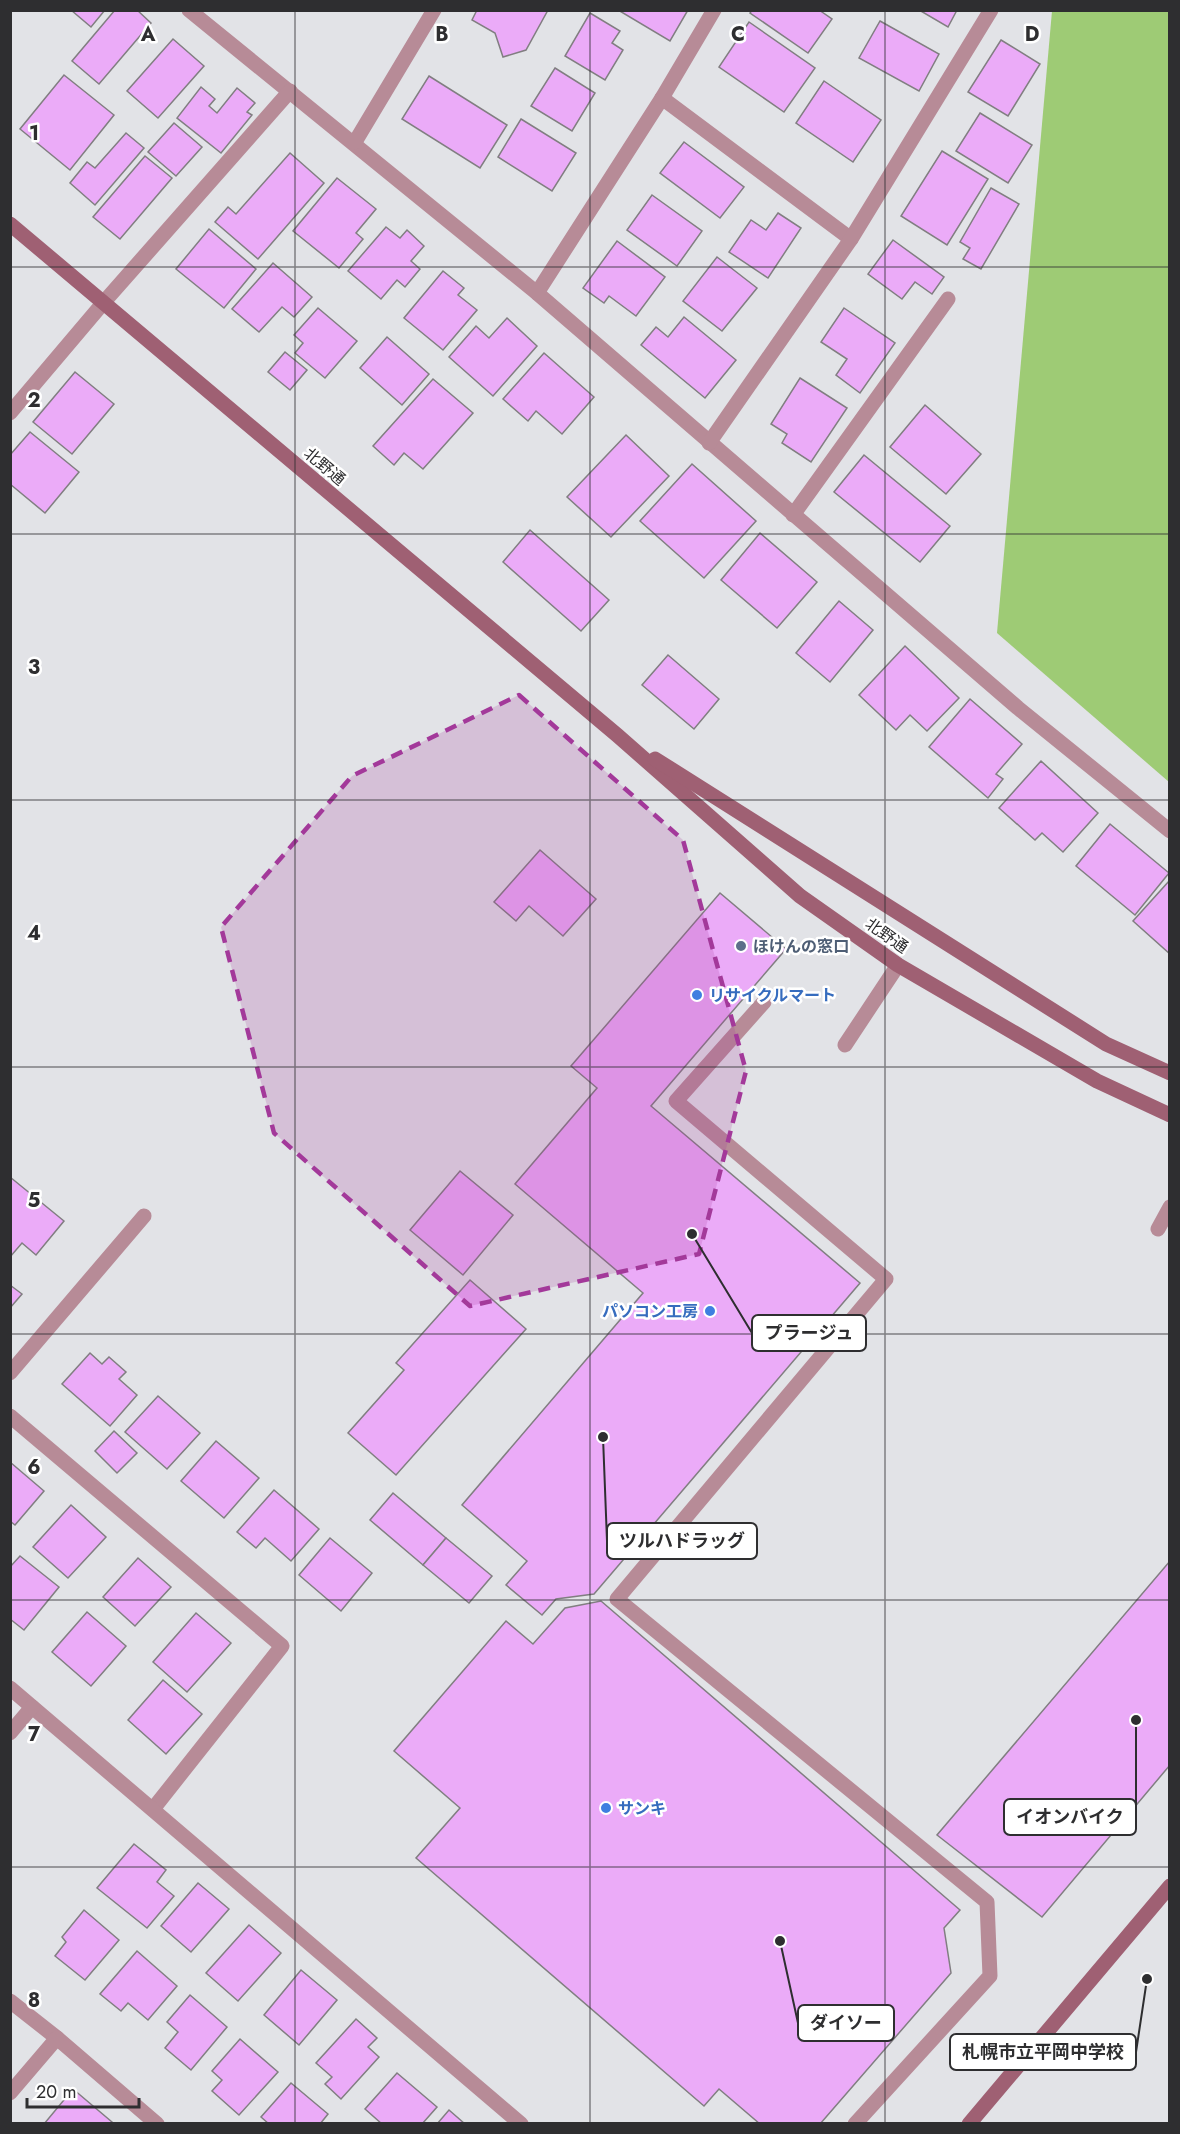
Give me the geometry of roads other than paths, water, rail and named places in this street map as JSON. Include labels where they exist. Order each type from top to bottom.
[{"type":"street","points":[[189,10],[355,142],[537,293],[1018,708],[1170,831]]},
{"type":"street","points":[[355,142],[434,10]]},
{"type":"street","points":[[537,293],[662,98],[714,10]]},
{"type":"street","points":[[709,443],[851,239],[991,10]]},
{"type":"street","points":[[10,413],[104,302],[290,91]]},
{"type":"street","points":[[662,98],[851,239]]},
{"type":"street","name":"北野通","points":[[10,224],[617,735],[800,896],[898,965],[1097,1081],[1170,1115]]},
{"type":"street","points":[[794,515],[948,299]]},
{"type":"street","name":"北野通","points":[[617,735],[1106,1044],[1170,1073]]},
{"type":"street","points":[[845,1045],[898,965]]},
{"type":"street","points":[[764,1002],[676,1101],[886,1279],[617,1599],[987,1902],[990,1976],[855,2124]]},
{"type":"street","points":[[1158,1229],[1170,1207]]},
{"type":"street","points":[[10,1373],[144,1215]]},
{"type":"street","points":[[10,1416],[282,1647],[153,1809]]},
{"type":"street","points":[[10,1688],[521,2124]]},
{"type":"street","points":[[10,1733],[32,1707]]},
{"type":"street","points":[[969,2124],[1170,1886]]},
{"type":"street","points":[[10,2001],[157,2124]]},
{"type":"street","points":[[10,2093],[57,2038]]},
{"type":"place","name":"ほけんの窓口","points":[[741,946]]},
{"type":"place","name":"リサイクルマート","points":[[697,995]]},
{"type":"place","name":"プラージュ","points":[[692,1234]]},
{"type":"place","name":"パソコン工房","points":[[710,1311]]},
{"type":"place","name":"ツルハドラッグ","points":[[603,1437]]},
{"type":"place","name":"イオンバイク","points":[[1136,1720]]},
{"type":"place","name":"サンキ","points":[[606,1808]]},
{"type":"place","name":"ダイソー","points":[[780,1941]]},
{"type":"place","name":"札幌市立平岡中学校","points":[[1147,1979]]}]
